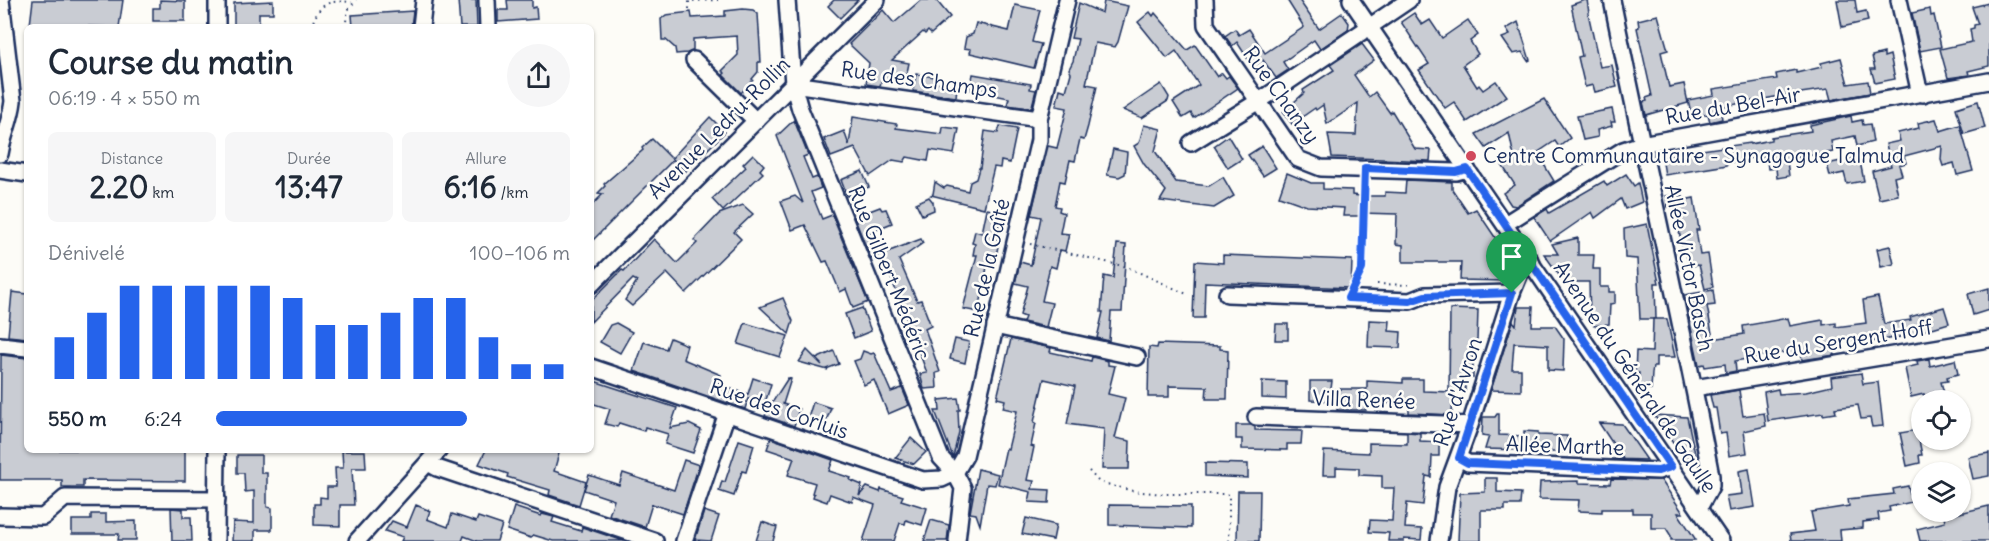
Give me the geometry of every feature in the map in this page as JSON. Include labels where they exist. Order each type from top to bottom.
[{"type":"street","points":[[0,154],[3,135],[12,117],[13,101],[1,0]]},
{"type":"street","points":[[217,0],[217,24]]},
{"type":"street","points":[[421,24],[424,0]]},
{"type":"street","points":[[487,0],[488,24]]},
{"type":"street","name":"Rue Gilbert Médéric","points":[[787,0],[793,84],[800,109],[941,458],[955,473]]},
{"type":"street","name":"Avenue Ledru-Rollin","points":[[594,282],[877,0]]},
{"type":"street","name":"Rue de la Gaîté","points":[[955,473],[965,456],[1039,140],[1039,119],[1067,0]]},
{"type":"street","name":"Rue Chanzy","points":[[1205,0],[1206,25],[1298,159],[1321,168],[1456,172],[1467,169]]},
{"type":"street","name":"Avenue du Général de Gaulle","points":[[1351,0],[1721,541]]},
{"type":"street","points":[[1191,143],[1410,0]]},
{"type":"street","name":"Allée Victor Basch","points":[[1612,0],[1711,476],[1711,486],[1699,508]]},
{"type":"street","points":[[1899,0],[1918,85],[1923,94]]},
{"type":"street","points":[[694,60],[756,121]]},
{"type":"street","name":"Rue du Bel-Air","points":[[1505,224],[1623,150],[1641,144],[1989,81]]},
{"type":"street","name":"Rue des Champs","points":[[793,84],[1039,119]]},
{"type":"street","points":[[0,170],[24,174]]},
{"type":"street","name":"Rue d'Avron","points":[[1439,541],[1447,487],[1459,458],[1512,293],[1521,271],[1530,260]]},
{"type":"street","points":[[1227,294],[1410,301],[1425,296],[1512,293]]},
{"type":"street","points":[[995,326],[1137,357]]},
{"type":"street","name":"Rue du Sergent Hoff","points":[[1694,388],[1989,339]]},
{"type":"street","points":[[0,345],[24,348]]},
{"type":"street","name":"Rue des Corluis","points":[[594,368],[923,480],[942,479],[955,473]]},
{"type":"street","points":[[684,541],[727,413]]},
{"type":"street","name":"Villa Renée","points":[[1256,417],[1470,425]]},
{"type":"street","points":[[216,541],[217,453]]},
{"type":"street","points":[[357,541],[436,453]]},
{"type":"street","name":"Allée Marthe","points":[[1459,458],[1468,463],[1646,471],[1658,471],[1671,467]]},
{"type":"street","points":[[428,463],[437,468],[655,541]]},
{"type":"street","points":[[955,473],[963,488],[957,541]]},
{"type":"street","points":[[0,516],[43,517],[65,498],[217,499]]},
{"type":"path","points":[[689,9],[689,2],[718,0]]},
{"type":"path","points":[[312,24],[320,7],[329,2],[354,1]]},
{"type":"path","points":[[346,24],[348,10],[354,1]]},
{"type":"path","points":[[1348,298],[1362,269],[1365,168]]},
{"type":"path","points":[[1015,241],[1128,267],[1189,295]]},
{"type":"path","points":[[1089,471],[1099,482],[1133,491],[1163,494],[1229,494],[1229,541]]},
{"type":"building","points":[[33,0],[123,0],[119,24],[30,24]]},
{"type":"building","points":[[160,0],[185,1],[185,21],[153,21],[153,8],[160,8]]},
{"type":"building","points":[[458,0],[476,0],[477,24],[460,24]]},
{"type":"building","points":[[507,0],[532,0],[532,8],[536,7],[537,19],[498,22],[498,10],[508,10]]},
{"type":"building","points":[[834,0],[858,0],[840,18],[828,6]]},
{"type":"building","points":[[921,0],[936,0],[950,17],[931,34],[928,31],[925,34],[923,32],[892,60],[909,63],[905,82],[882,78],[880,86],[866,84],[869,63],[849,44],[883,10],[894,23]]},
{"type":"building","points":[[1287,0],[1299,0],[1319,29],[1342,13],[1349,23],[1348,30],[1320,49],[1314,40],[1283,62],[1288,70],[1276,78],[1263,60],[1253,67],[1237,42],[1232,46],[1225,36],[1235,29],[1239,35],[1249,29],[1265,53],[1304,27]]},
{"type":"building","points":[[1587,0],[1600,67],[1612,65],[1617,87],[1595,92],[1593,85],[1585,87],[1578,57],[1582,56],[1571,5]]},
{"type":"building","points":[[1837,0],[1855,0],[1857,13],[1866,11],[1868,21],[1842,27]]},
{"type":"building","points":[[273,1],[273,13],[259,13],[259,24],[234,24],[234,3]]},
{"type":"building","points":[[1104,1],[1128,6],[1115,47],[1095,43],[1086,84],[1097,86],[1088,126],[1084,140],[1080,139],[1075,161],[1070,160],[1065,182],[1060,181],[1055,206],[1060,207],[1059,211],[1064,213],[1060,233],[1069,234],[1065,251],[1060,250],[1056,268],[1050,266],[1042,301],[1052,303],[1046,327],[1023,322],[1025,317],[1020,315],[1028,286],[1015,283],[1020,262],[1031,265],[1041,217],[1031,215],[1048,146],[1057,148],[1067,108],[1056,106],[1060,89],[1066,91],[1071,73],[1069,69],[1078,39],[1071,38],[1079,3],[1102,13]]},
{"type":"building","points":[[1989,3],[1989,66],[1968,71],[1969,75],[1948,78],[1940,49],[1972,42],[1970,29],[1978,24],[1972,7]]},
{"type":"building","points":[[1015,5],[1040,10],[1032,42],[1041,44],[1034,68],[970,53],[971,49],[964,48],[966,37],[973,34],[976,23],[1009,31]]},
{"type":"building","points":[[1930,9],[1931,16],[1934,15],[1941,47],[1920,51],[1912,13]]},
{"type":"building","points":[[753,10],[758,14],[761,62],[758,62],[758,72],[753,80],[741,93],[723,75],[725,73],[722,71],[738,55],[737,36],[693,39],[693,51],[676,54],[675,48],[666,40],[662,40],[661,19],[666,15],[691,12],[692,18],[725,16],[725,11]]},
{"type":"building","points":[[413,11],[411,24],[353,24],[352,15]]},
{"type":"building","points":[[1150,12],[1153,16],[1155,13],[1187,50],[1195,45],[1217,77],[1222,73],[1226,78],[1229,76],[1238,88],[1194,118],[1191,113],[1183,118],[1173,102],[1199,85],[1176,51],[1167,58],[1138,22]]},
{"type":"building","points":[[1414,13],[1422,25],[1430,20],[1442,38],[1468,20],[1478,35],[1470,41],[1478,54],[1463,65],[1477,87],[1479,85],[1483,90],[1496,81],[1507,96],[1467,122],[1454,102],[1445,108],[1419,70],[1429,64],[1401,22]]},
{"type":"building","points":[[1658,15],[1668,50],[1661,52],[1669,87],[1684,84],[1688,103],[1646,115],[1643,102],[1652,96],[1637,28],[1639,27],[1638,20]]},
{"type":"building","points":[[1518,22],[1530,60],[1528,61],[1522,52],[1513,54],[1502,38],[1510,35],[1506,29]]},
{"type":"building","points":[[1362,44],[1374,60],[1354,75],[1369,97],[1375,92],[1390,113],[1392,111],[1415,149],[1431,150],[1430,161],[1332,157],[1328,134],[1356,135],[1358,103],[1327,124],[1323,105],[1292,124],[1283,112],[1304,93],[1303,90],[1334,70],[1330,65]]},
{"type":"building","points":[[1884,53],[1884,57],[1890,55],[1895,79],[1875,83],[1871,69],[1875,69],[1872,56]]},
{"type":"building","points":[[1841,58],[1848,84],[1868,81],[1870,93],[1831,100],[1828,89],[1720,107],[1722,119],[1710,122],[1708,114],[1692,117],[1688,100],[1714,95],[1713,89],[1777,79],[1776,74],[1796,70],[1796,73],[1822,67],[1821,63]]},
{"type":"building","points":[[916,74],[935,77],[934,82],[957,86],[956,97],[913,91]]},
{"type":"building","points":[[973,74],[1031,84],[1030,89],[1036,90],[1032,106],[1029,108],[1007,105],[1009,98],[970,90]]},
{"type":"building","points":[[1161,84],[1169,97],[1168,101],[1142,118],[1123,110]]},
{"type":"building","points":[[1544,99],[1570,138],[1559,147],[1555,141],[1537,153],[1554,181],[1516,206],[1511,205],[1503,193],[1515,185],[1502,165],[1514,157],[1509,133],[1486,148],[1476,134]]},
{"type":"building","points":[[1978,101],[1985,128],[1964,134],[1956,108]]},
{"type":"building","points":[[1612,109],[1615,122],[1611,122],[1612,126],[1597,130],[1598,137],[1583,140],[1577,116]]},
{"type":"building","points":[[1851,116],[1852,122],[1862,120],[1863,125],[1870,124],[1873,142],[1857,146],[1855,136],[1831,141],[1833,152],[1798,157],[1799,159],[1787,161],[1789,176],[1777,178],[1776,168],[1768,169],[1767,161],[1764,162],[1763,156],[1727,163],[1727,165],[1665,175],[1662,157],[1771,140],[1771,137],[1811,131],[1810,125]]},
{"type":"building","points":[[710,117],[725,132],[685,172],[672,158]]},
{"type":"building","points":[[853,117],[897,124],[896,128],[942,134],[943,127],[959,129],[954,154],[930,150],[928,161],[907,157],[904,162],[893,160],[870,176],[855,148],[831,157],[824,139],[844,131],[849,145]]},
{"type":"building","points":[[1936,119],[1940,131],[1960,125],[1973,171],[1957,175],[1954,163],[1943,166],[1942,146],[1904,156],[1906,163],[1899,165],[1902,175],[1894,177],[1898,195],[1879,199],[1872,171],[1891,166],[1886,144],[1900,141],[1898,133],[1919,128],[1918,123]]},
{"type":"building","points":[[794,120],[808,155],[803,157],[812,179],[817,177],[821,188],[811,192],[822,219],[832,215],[868,302],[853,308],[846,289],[840,292],[827,261],[823,262],[805,225],[792,230],[781,201],[795,196],[803,203],[777,136]]},
{"type":"building","points":[[1144,125],[1161,129],[1155,151],[1176,182],[1209,186],[1223,177],[1234,196],[1214,208],[1160,201],[1166,191],[1144,164],[1134,146],[1139,143]]},
{"type":"building","points":[[1000,126],[1017,129],[1010,163],[1001,161],[1000,168],[994,167],[984,208],[931,195],[935,182],[944,188],[947,186],[968,191],[970,182],[976,179],[980,168],[985,131],[998,133]]},
{"type":"building","points":[[1228,136],[1242,159],[1228,168],[1214,146]]},
{"type":"building","points":[[652,139],[673,160],[594,239],[594,203],[603,194],[598,193],[605,186],[604,184],[643,150],[642,148]]},
{"type":"building","points":[[1262,146],[1276,168],[1263,176],[1248,155]]},
{"type":"building","points":[[1113,149],[1127,152],[1125,174],[1119,177],[1107,175]]},
{"type":"building","points":[[753,154],[764,165],[760,170],[763,173],[723,211],[712,199],[746,167],[743,164]]},
{"type":"building","points":[[1859,157],[1864,181],[1847,184],[1844,173],[1830,176],[1827,164]]},
{"type":"building","points":[[862,171],[869,187],[847,196],[841,180]]},
{"type":"building","points":[[1287,173],[1311,183],[1323,183],[1323,189],[1352,190],[1352,195],[1360,196],[1385,196],[1385,192],[1405,193],[1406,180],[1452,182],[1452,189],[1468,213],[1476,209],[1505,252],[1505,281],[1460,280],[1461,262],[1403,262],[1403,245],[1396,244],[1397,214],[1360,213],[1360,216],[1343,216],[1344,208],[1307,206],[1279,196]]},
{"type":"building","points":[[1626,174],[1634,186],[1638,183],[1642,202],[1625,209],[1621,199],[1595,218],[1592,212],[1550,241],[1534,217],[1547,209],[1549,213],[1604,181],[1607,186]]},
{"type":"building","points":[[1678,194],[1678,197],[1683,196],[1684,200],[1694,198],[1700,255],[1708,254],[1713,287],[1705,289],[1699,265],[1689,266],[1684,246],[1682,246],[1674,206],[1668,207],[1666,196]]},
{"type":"building","points":[[929,197],[933,202],[934,210],[922,215],[916,203]]},
{"type":"building","points":[[743,205],[753,214],[734,232],[741,239],[686,293],[667,273],[632,306],[625,300],[637,281],[633,279],[594,319],[594,298],[654,239],[677,263],[697,243],[694,240],[719,214]]},
{"type":"building","points":[[880,207],[882,210],[886,209],[892,223],[870,232],[878,256],[871,259],[854,217]]},
{"type":"building","points":[[987,209],[1002,212],[996,239],[999,240],[995,263],[988,261],[979,312],[963,309],[977,255],[973,255],[975,244],[972,243],[975,231],[982,233]]},
{"type":"building","points":[[1647,224],[1659,283],[1655,283],[1656,319],[1640,319],[1637,259],[1625,258],[1624,229]]},
{"type":"building","points":[[1578,238],[1578,255],[1594,255],[1593,269],[1600,269],[1600,287],[1609,287],[1609,292],[1615,292],[1615,303],[1610,304],[1609,324],[1594,326],[1590,320],[1589,282],[1564,282],[1544,254],[1558,254],[1552,244]]},
{"type":"building","points":[[921,239],[923,243],[899,260],[917,301],[921,300],[931,326],[925,329],[940,372],[936,373],[937,388],[924,389],[920,374],[927,373],[882,254]]},
{"type":"building","points":[[1117,244],[1126,245],[1122,312],[1111,312],[1109,341],[1097,338],[1103,312],[1101,312],[1104,276],[1113,278]]},
{"type":"building","points":[[1890,246],[1894,264],[1881,267],[1877,249]]},
{"type":"building","points":[[1223,255],[1352,260],[1351,288],[1205,282],[1204,318],[1193,318],[1195,261],[1223,263]]},
{"type":"building","points":[[1989,288],[1989,310],[1973,315],[1968,294]]},
{"type":"building","points":[[1713,290],[1715,305],[1707,306],[1713,339],[1744,334],[1743,326],[1788,318],[1790,326],[1823,320],[1823,325],[1836,323],[1836,327],[1866,323],[1863,300],[1878,297],[1884,324],[1911,320],[1910,317],[1944,307],[1949,323],[1906,336],[1861,344],[1861,339],[1833,343],[1835,355],[1802,360],[1801,355],[1787,355],[1786,352],[1735,361],[1736,371],[1726,373],[1725,364],[1705,367],[1704,364],[1699,365],[1684,295]]},
{"type":"building","points":[[12,292],[24,294],[24,338],[8,336]]},
{"type":"building","points":[[783,298],[793,321],[789,334],[760,307]]},
{"type":"building","points":[[1518,307],[1533,307],[1532,326],[1555,326],[1564,339],[1563,371],[1548,370],[1548,345],[1514,343],[1512,369],[1521,369],[1521,391],[1491,390],[1513,321],[1516,325]]},
{"type":"building","points":[[862,308],[871,331],[854,338],[845,314]]},
{"type":"building","points":[[1450,309],[1478,310],[1477,341],[1473,341],[1473,378],[1465,378],[1465,392],[1449,391]]},
{"type":"building","points":[[1653,319],[1667,319],[1675,357],[1656,357],[1651,389],[1638,389],[1639,373],[1635,373],[1636,351],[1652,352]]},
{"type":"building","points":[[1369,320],[1390,321],[1389,331],[1401,332],[1400,348],[1368,347]]},
{"type":"building","points":[[616,323],[632,332],[620,353],[600,342],[610,325]]},
{"type":"building","points":[[745,323],[788,336],[780,357],[738,344]]},
{"type":"building","points":[[1276,324],[1288,324],[1288,340],[1275,340]]},
{"type":"building","points":[[670,338],[687,345],[683,359],[721,375],[718,385],[748,394],[753,378],[771,384],[765,403],[748,399],[745,409],[634,371],[644,342],[666,349]]},
{"type":"building","points":[[955,339],[969,342],[965,363],[950,359]]},
{"type":"building","points":[[1011,339],[1051,348],[1050,352],[1091,361],[1092,357],[1108,361],[1108,365],[1115,366],[1108,394],[1125,398],[1115,438],[1130,441],[1129,469],[1102,469],[1104,429],[1067,424],[1075,386],[1044,379],[1034,422],[1036,423],[1031,446],[1034,447],[1027,480],[1034,481],[1032,489],[1050,490],[1049,503],[1029,502],[1031,492],[998,484],[1017,411],[1003,408],[1005,400],[997,398]]},
{"type":"building","points":[[1158,344],[1220,346],[1220,349],[1228,350],[1227,399],[1206,399],[1207,387],[1169,386],[1169,397],[1148,397],[1149,347],[1157,348]]},
{"type":"building","points":[[807,350],[816,359],[834,351],[839,364],[826,369],[828,370],[799,362]]},
{"type":"building","points":[[863,351],[874,353],[891,392],[902,388],[909,405],[888,414],[874,380],[864,385],[854,361],[860,359]]},
{"type":"building","points":[[1,355],[24,358],[24,453],[185,453],[185,481],[83,480],[83,487],[62,487],[62,480],[0,480]]},
{"type":"building","points":[[1929,359],[1930,366],[1955,360],[1958,374],[1947,377],[1948,381],[1941,382],[1943,390],[1911,390],[1911,397],[1905,368],[1918,365],[1917,361]]},
{"type":"building","points":[[1861,373],[1863,384],[1878,382],[1883,426],[1872,427],[1870,418],[1861,419],[1858,405],[1835,408],[1836,413],[1768,421],[1764,392],[1778,389],[1779,394],[1806,392],[1832,386],[1831,377]]},
{"type":"building","points":[[788,378],[791,379],[783,404],[799,409],[794,426],[765,416]]},
{"type":"building","points":[[1403,379],[1423,379],[1423,391],[1453,392],[1452,415],[1409,413],[1409,403],[1366,404],[1366,410],[1337,410],[1337,401],[1310,400],[1310,381],[1332,381],[1331,389],[1367,389],[1367,381],[1403,383]]},
{"type":"building","points":[[594,381],[677,408],[670,428],[689,424],[701,430],[693,453],[665,444],[668,434],[645,427],[644,431],[619,423],[617,427],[605,424],[610,409],[594,404]]},
{"type":"building","points":[[1262,381],[1286,382],[1286,399],[1262,398]]},
{"type":"building","points":[[1739,390],[1743,416],[1764,413],[1766,426],[1744,431],[1747,453],[1729,456],[1726,433],[1720,434],[1716,408],[1713,408],[1710,395]]},
{"type":"building","points":[[958,398],[959,432],[953,457],[935,411],[940,411],[939,400]]},
{"type":"building","points":[[813,402],[831,408],[825,424],[808,418]]},
{"type":"building","points":[[1499,414],[1499,435],[1524,436],[1524,431],[1538,432],[1538,435],[1567,436],[1566,452],[1485,449],[1489,436],[1482,435],[1483,417],[1495,417]]},
{"type":"building","points":[[1654,415],[1687,417],[1696,458],[1687,462]]},
{"type":"building","points":[[1599,423],[1622,424],[1647,460],[1611,459],[1623,459]]},
{"type":"building","points":[[1236,425],[1251,425],[1255,427],[1255,430],[1302,431],[1301,444],[1287,444],[1287,450],[1242,449],[1242,439],[1236,439]]},
{"type":"building","points":[[1911,431],[1911,450],[1921,450],[1920,462],[1911,462],[1911,465],[1907,466],[1900,433]]},
{"type":"building","points":[[1407,432],[1420,433],[1420,441],[1439,442],[1439,456],[1432,456],[1431,477],[1426,476],[1423,505],[1407,503],[1405,528],[1422,529],[1421,540],[1388,541],[1389,533],[1369,532],[1370,520],[1392,521],[1394,488],[1382,488],[1382,476],[1359,475],[1359,468],[1336,467],[1336,475],[1323,475],[1324,451],[1369,453],[1369,443],[1407,444]]},
{"type":"building","points":[[771,438],[833,460],[829,471],[851,478],[850,480],[862,485],[859,496],[867,487],[880,492],[881,489],[903,496],[901,500],[927,508],[922,525],[906,520],[905,524],[900,523],[894,541],[863,541],[875,505],[853,497],[852,502],[830,494],[827,502],[813,497],[815,483],[788,475],[794,458],[767,449]]},
{"type":"building","points":[[911,438],[926,452],[914,464],[895,458]]},
{"type":"building","points":[[739,440],[754,445],[746,472],[742,471],[734,496],[719,491],[722,481],[725,482]]},
{"type":"building","points":[[342,453],[365,453],[366,468],[352,468],[354,505],[340,505],[340,526],[314,525],[314,504],[320,504],[320,497],[327,498],[327,487],[336,487],[335,468],[343,468]]},
{"type":"building","points":[[484,453],[559,453],[554,471],[586,482],[579,505],[549,495],[550,490],[507,477],[508,474],[479,464]]},
{"type":"building","points":[[1989,453],[1989,476],[1973,479],[1971,462],[1968,457]]},
{"type":"building","points":[[237,455],[261,455],[261,473],[267,473],[267,507],[272,508],[272,530],[255,530],[255,541],[232,541],[233,522],[254,523],[254,491],[245,492],[244,473],[237,473]]},
{"type":"building","points":[[684,460],[699,465],[683,514],[652,504],[645,527],[609,515],[614,500],[584,490],[589,475],[619,485],[623,473],[674,490]]},
{"type":"building","points":[[1205,463],[1248,464],[1248,478],[1205,476]]},
{"type":"building","points":[[978,469],[998,474],[995,485],[987,484],[980,525],[976,514],[970,513]]},
{"type":"building","points":[[1749,469],[1755,507],[1729,511],[1726,496],[1742,494],[1739,471]]},
{"type":"building","points":[[1485,478],[1497,478],[1497,492],[1521,493],[1520,505],[1505,505],[1505,510],[1481,510],[1481,541],[1458,541],[1460,493],[1485,492]]},
{"type":"building","points":[[1611,479],[1661,480],[1683,513],[1678,513],[1696,540],[1671,540],[1666,528],[1651,528],[1651,513],[1633,513],[1633,509],[1602,509],[1602,512],[1578,511],[1579,500],[1539,499],[1540,482],[1579,481],[1579,483],[1610,484]]},
{"type":"building","points":[[1908,486],[1911,502],[1889,507],[1890,511],[1878,513],[1879,520],[1863,522],[1863,528],[1840,530],[1841,541],[1791,541],[1790,534],[1815,531],[1811,512],[1849,506],[1848,499],[1894,494],[1893,489]]},
{"type":"building","points":[[1238,491],[1260,491],[1259,541],[1237,541]]},
{"type":"building","points":[[416,505],[430,511],[427,519],[448,527],[452,514],[476,522],[478,517],[502,525],[497,541],[477,541],[464,536],[462,541],[401,541],[403,537],[385,531],[392,521],[407,527]]},
{"type":"building","points":[[1109,505],[1191,506],[1191,528],[1109,525]]},
{"type":"building","points":[[1989,506],[1989,541],[1920,541],[1917,529],[1945,522],[1971,522],[1971,510]]},
{"type":"building","points":[[514,507],[541,516],[542,514],[554,517],[552,522],[581,531],[582,527],[624,541],[553,541],[533,535],[531,538],[507,530]]},
{"type":"building","points":[[171,508],[183,509],[183,517],[191,517],[192,541],[172,541]]},
{"type":"building","points":[[704,511],[719,516],[711,541],[695,540]]},
{"type":"building","points":[[91,514],[106,514],[106,522],[136,521],[136,540],[118,540],[119,534],[72,534],[72,520],[91,520]]},
{"type":"building","points":[[1026,518],[1056,525],[1053,540],[1022,534]]},
{"type":"building","points":[[931,520],[949,525],[947,541],[924,541]]},
{"type":"building","points":[[762,522],[777,527],[773,541],[756,541]]},
{"type":"place","name":"Centre Communautaire - Synagogue Talmud","points":[[1471,156]]},
{"type":"route","points":[[1365,168],[1456,172],[1467,169],[1671,467],[1658,471],[1468,463],[1459,458],[1512,293],[1425,296],[1410,301],[1348,298],[1362,269],[1365,168]]}]
